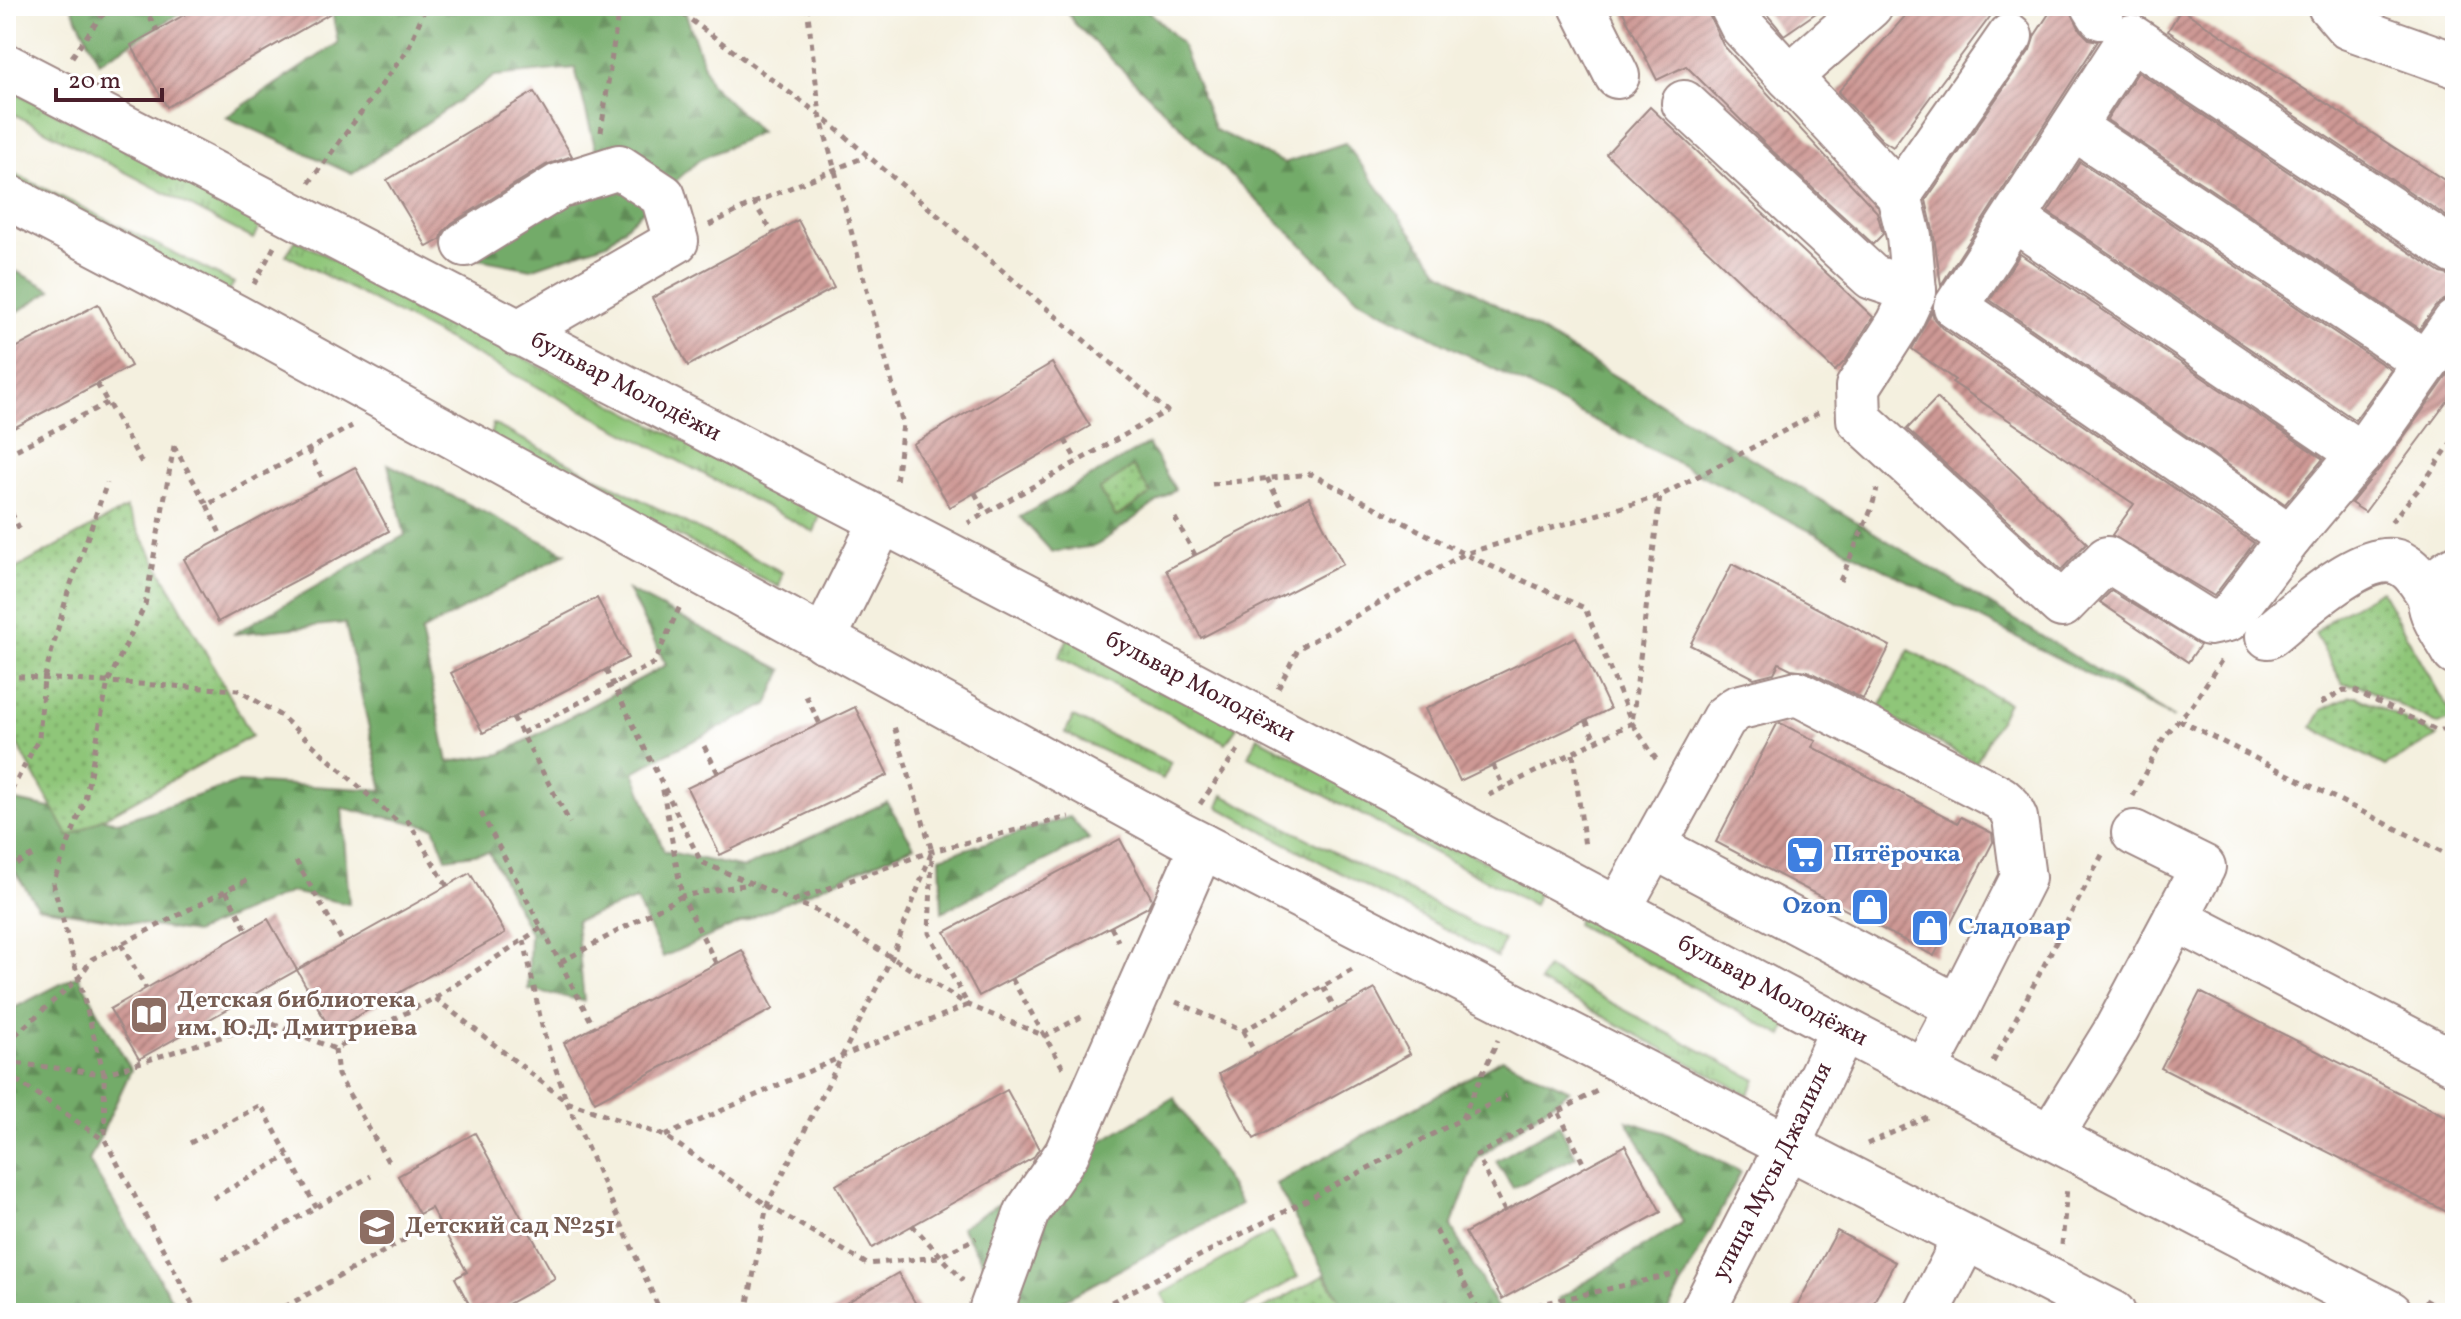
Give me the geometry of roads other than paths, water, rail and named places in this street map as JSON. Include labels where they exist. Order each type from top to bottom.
[{"type":"street","points":[[1582,6],[1617,76]]},
{"type":"street","points":[[1732,6],[1742,26],[1899,195],[1909,236],[1914,291],[1899,323],[1858,387],[1859,419],[2062,605],[2107,559],[2209,623],[2228,619],[2290,537],[2360,454],[2455,322]]},
{"type":"street","points":[[1789,77],[1870,6]]},
{"type":"street","points":[[2330,6],[2348,27],[2455,65]]},
{"type":"street","points":[[1899,195],[2010,36]]},
{"type":"street","points":[[2290,537],[1956,307],[2131,37],[2455,252]]},
{"type":"street","name":"бульвар Молодёжи","points":[[6,66],[882,521],[1843,1029],[2390,1313]]},
{"type":"street","points":[[1684,103],[1872,277],[1914,291]]},
{"type":"street","points":[[2073,127],[2426,363]]},
{"type":"street","points":[[465,244],[559,186],[619,167],[663,196],[676,241],[517,333]]},
{"type":"street","points":[[6,196],[236,317],[1190,840],[1965,1239],[2051,1299],[2113,1313]]},
{"type":"street","points":[[2014,219],[2360,454]]},
{"type":"street","points":[[823,640],[882,521]]},
{"type":"street","points":[[2268,636],[2336,583],[2374,561],[2390,559],[2442,582],[2430,608],[2455,653]]},
{"type":"street","points":[[1618,910],[1724,718],[1762,694],[1797,693],[1834,701],[2000,798],[2015,818],[2024,871],[2022,885],[1924,1071]]},
{"type":"street","points":[[2051,1136],[2114,1034],[2203,867],[2124,826]]},
{"type":"street","points":[[993,1310],[1027,1212],[1067,1153],[1140,986],[1190,840]]},
{"type":"street","points":[[1653,846],[1958,1007]]},
{"type":"street","points":[[2177,915],[2192,927],[2455,1063]]},
{"type":"street","name":"улица Мусы Джалиля","points":[[1702,1313],[1804,1156],[1843,1029]]},
{"type":"street","points":[[1927,1313],[1965,1239]]},
{"type":"place","name":"Пятёрочка","points":[[1805,855]]},
{"type":"place","name":"Ozon","points":[[1870,907]]},
{"type":"place","name":"Сладовар","points":[[1930,928]]},
{"type":"place","name":"Детская библиотека им. Ю.Д. Дмитриева","points":[[149,1015]]},
{"type":"place","name":"Детский сад №251","points":[[377,1227]]}]
